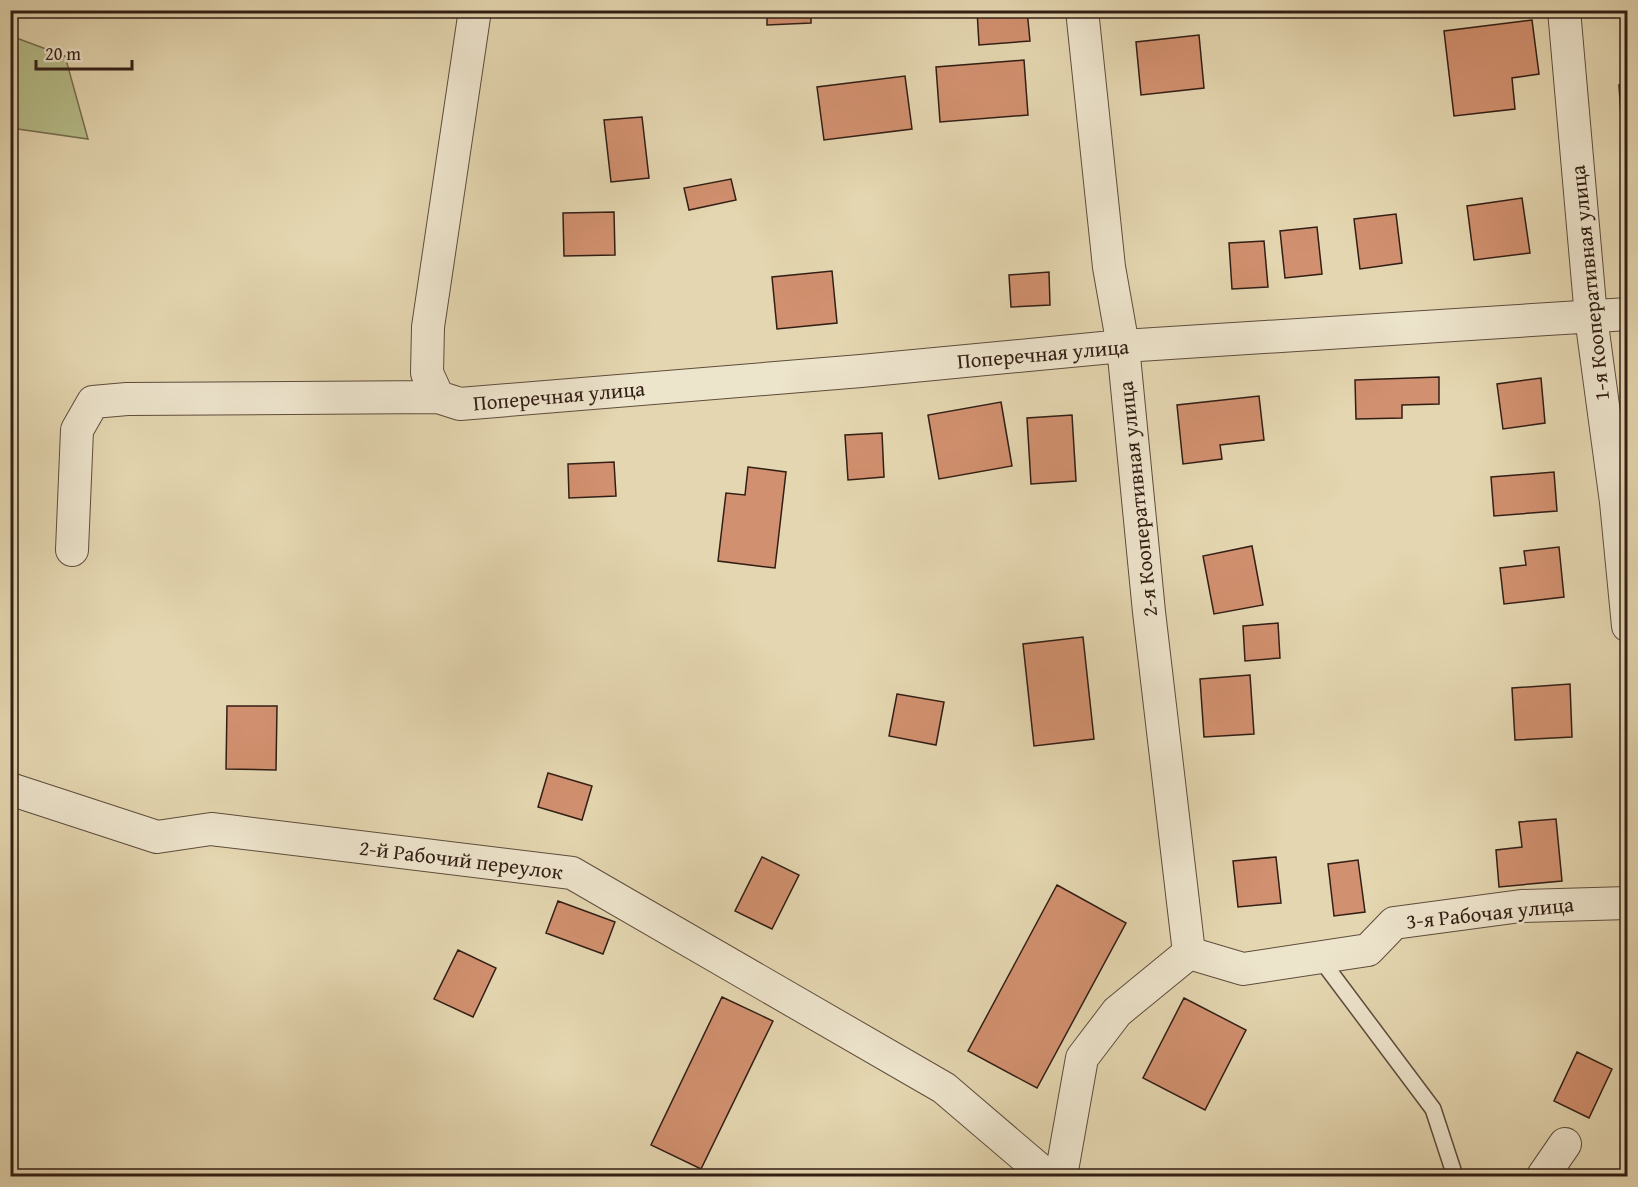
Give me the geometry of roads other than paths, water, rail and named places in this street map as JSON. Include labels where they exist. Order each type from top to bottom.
[{"type":"street","points":[[449,400],[427,374],[428,327],[475,10]]},
{"type":"street","name":"2-я Кооперативная улица","points":[[1082,10],[1109,267],[1123,346],[1149,612],[1189,953]]},
{"type":"street","name":"1-я Кооперативная улица","points":[[1564,10],[1591,317],[1616,502],[1628,626]]},
{"type":"street","name":"Поперечная улица","points":[[72,550],[77,430],[93,402],[127,399],[449,400],[861,371],[1123,346],[1628,314]]},
{"type":"street","name":"2-й Рабочий переулок","points":[[10,789],[157,837],[211,829],[572,873],[944,1088],[1047,1176]]},
{"type":"street","name":"3-я Рабочая улица","points":[[1189,953],[1243,969],[1368,950],[1394,923],[1521,906],[1628,903]]},
{"type":"street","points":[[1061,1176],[1082,1058],[1117,1012],[1189,953]]},
{"type":"street","points":[[1543,1176],[1565,1144]]},
{"type":"lane","points":[[1319,957],[1433,1109],[1455,1176]]}]
